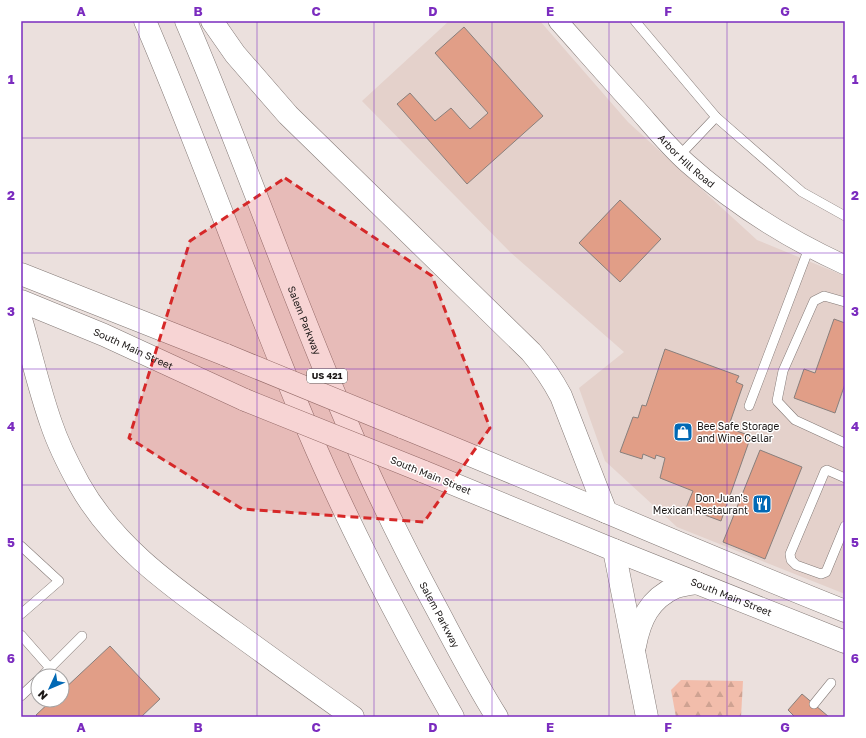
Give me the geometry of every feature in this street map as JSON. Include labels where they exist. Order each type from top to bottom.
[{"type":"main road","points":[[145,21],[173,87],[273,344],[309,432],[344,510],[380,583],[420,659],[453,717]]},
{"type":"main road","name":"Salem Parkway","points":[[186,21],[209,73],[347,424],[414,566],[453,641],[497,717]]},
{"type":"main road","points":[[212,21],[235,54],[288,115],[525,346],[543,365],[553,380],[561,396],[606,512],[647,717]]},
{"type":"main road","points":[[21,274],[497,465],[747,572],[845,611]]},
{"type":"main road","name":"South Main Street","points":[[21,301],[98,332],[245,400],[845,642]]},
{"type":"main road","points":[[21,319],[58,443],[80,485],[108,525],[129,548],[160,577],[352,717]]},
{"type":"main road","points":[[634,649],[638,628],[650,607],[668,591],[677,587],[697,583]]},
{"type":"street","name":"Arbor Hill Road","points":[[558,21],[679,156],[720,190],[767,223],[809,248],[845,265]]},
{"type":"lane","points":[[635,21],[716,117],[802,192],[845,216]]},
{"type":"lane","points":[[679,156],[716,117]]},
{"type":"lane","points":[[749,406],[809,248]]},
{"type":"lane","points":[[845,302],[824,296],[814,301],[783,371],[777,401],[795,420],[845,443]]},
{"type":"lane","points":[[845,478],[827,470],[823,474],[790,554],[791,560],[796,565],[821,574],[826,572],[845,526]]},
{"type":"lane","points":[[21,546],[59,580],[21,614]]},
{"type":"lane","points":[[21,635],[50,668],[82,636]]},
{"type":"lane","points":[[814,704],[831,683]]},
{"type":"lane","points":[[21,696],[30,688]]},
{"type":"highlighted area","points":[[285,178],[432,276],[490,428],[424,522],[242,509],[129,438],[190,241]]},
{"type":"shaded area","points":[[449,21],[540,21],[628,122],[757,240],[845,276],[845,594],[677,527],[605,461],[579,388],[624,352],[510,252],[362,101]]},
{"type":"green space","points":[[681,680],[743,681],[741,717],[676,717],[671,690]]},
{"type":"building","points":[[464,27],[543,116],[467,184],[397,104],[410,93],[435,121],[451,108],[470,129],[488,113],[435,53]]},
{"type":"building","points":[[620,200],[661,239],[620,282],[579,243]]},
{"type":"building","points":[[834,319],[845,323],[845,384],[835,413],[794,398],[804,369],[815,373]]},
{"type":"building","name":"Bee Safe Storage and Wine Cellar","points":[[665,349],[739,376],[736,382],[743,385],[728,428],[751,436],[721,521],[686,508],[693,491],[660,478],[665,458],[656,455],[655,459],[643,454],[642,459],[620,452],[633,417],[638,418],[642,405],[646,406]]},
{"type":"building","name":"Don Juan's Mexican Restaurant","points":[[760,450],[802,467],[765,559],[723,542]]},
{"type":"building","points":[[110,646],[160,699],[141,717],[38,717],[36,715],[43,708],[70,708],[70,684]]},
{"type":"building","points":[[802,694],[829,717],[795,717],[788,710]]},
{"type":"place","name":"Bee Safe Storage and Wine Cellar","points":[[683,432]]},
{"type":"place","name":"Don Juan's Mexican Restaurant","points":[[762,504]]}]
